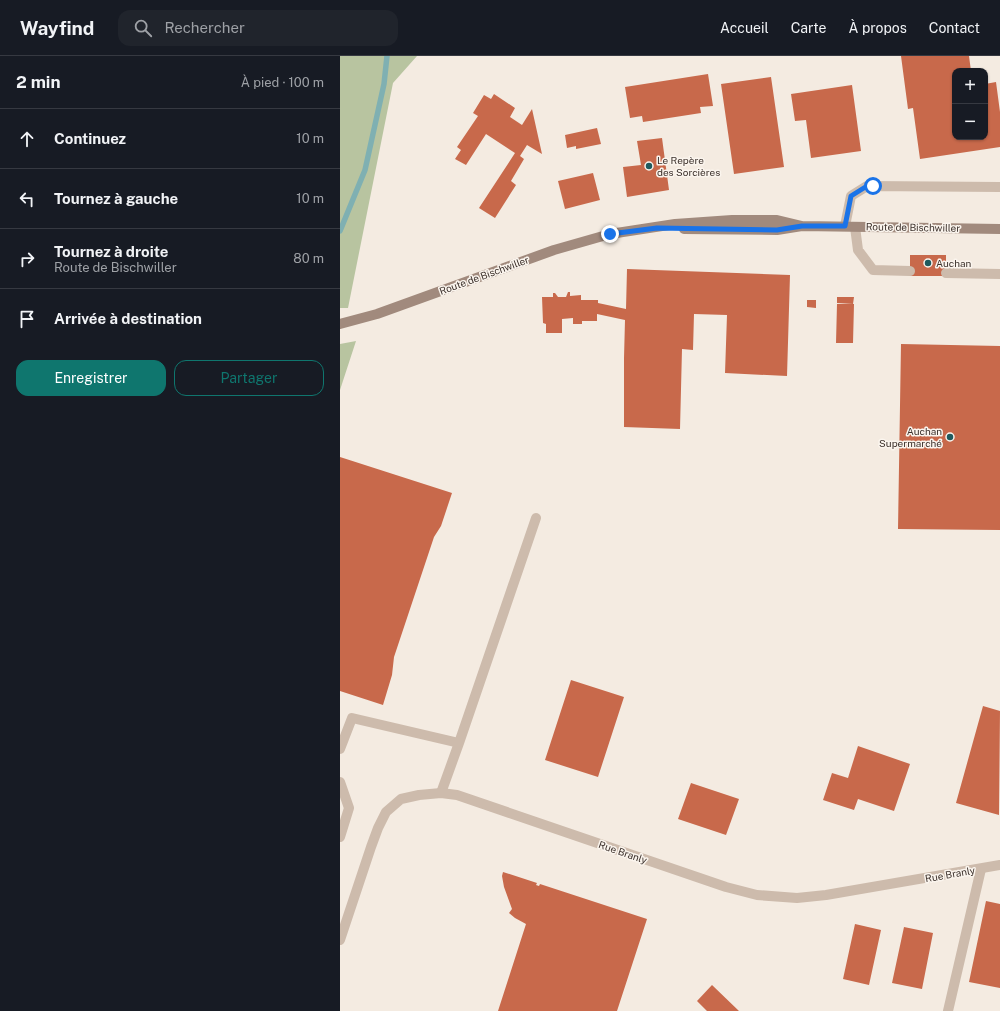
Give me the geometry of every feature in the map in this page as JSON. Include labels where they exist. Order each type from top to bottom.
[{"type":"street","points":[[910,271],[873,270],[858,250],[850,226],[851,196],[867,186],[1000,187]]},
{"type":"street","name":"Route de Bischwiller","points":[[340,324],[377,314],[573,244],[610,234],[675,224],[754,219],[777,220],[802,226],[1000,229]]},
{"type":"street","points":[[946,273],[1000,274]]},
{"type":"street","points":[[441,794],[460,744],[536,518]]},
{"type":"street","points":[[340,749],[352,718],[460,744]]},
{"type":"street","points":[[340,782],[350,808],[340,837]]},
{"type":"street","name":"Rue Branly","points":[[340,940],[371,846],[386,812],[402,799],[419,794],[457,795],[718,885],[757,895],[797,898],[826,895],[1000,865]]},
{"type":"street","points":[[948,1011],[981,869]]},
{"type":"green space","points":[[340,56],[417,56],[393,83],[348,308],[340,308]]},
{"type":"green space","points":[[356,341],[340,390],[340,344]]},
{"type":"building","points":[[901,56],[969,56],[971,68],[952,68],[952,140],[988,140],[988,83],[996,82],[1000,112],[1000,147],[920,159],[913,108],[908,109]]},
{"type":"building","points":[[708,74],[713,106],[700,107],[701,113],[643,122],[642,116],[630,118],[625,87]]},
{"type":"building","points":[[771,77],[784,167],[734,174],[721,84]]},
{"type":"building","points":[[852,85],[861,151],[811,158],[806,120],[795,121],[791,94]]},
{"type":"building","points":[[494,94],[515,108],[510,117],[522,125],[532,109],[542,154],[527,145],[520,156],[524,159],[511,181],[516,185],[495,218],[479,208],[515,153],[486,134],[466,165],[455,159],[461,150],[457,147],[478,116],[473,113],[484,95],[491,99]]},
{"type":"building","points":[[597,128],[601,144],[576,149],[576,146],[567,148],[565,135]]},
{"type":"building","name":"Le Repère des Sorcières","points":[[662,138],[669,190],[627,197],[623,167],[641,165],[637,141]]},
{"type":"building","points":[[593,173],[600,200],[565,209],[558,181]]},
{"type":"building","name":"Auchan","points":[[910,255],[946,255],[946,276],[910,276]]},
{"type":"building","points":[[627,269],[790,275],[787,376],[725,373],[727,315],[694,314],[693,350],[682,349],[680,429],[624,427],[625,320],[597,314],[597,321],[582,321],[582,324],[573,324],[573,318],[562,319],[562,333],[546,333],[546,324],[543,323],[542,297],[553,297],[553,293],[555,293],[558,297],[566,297],[568,292],[570,292],[570,296],[581,295],[581,300],[598,300],[598,303],[626,309]]},
{"type":"building","points":[[837,297],[854,297],[853,304],[837,303]]},
{"type":"building","points":[[807,300],[816,300],[816,308],[807,307]]},
{"type":"building","points":[[837,304],[854,304],[853,343],[836,343]]},
{"type":"building","name":"Auchan Supermarché","points":[[901,344],[1000,346],[1000,530],[898,529]]},
{"type":"building","points":[[340,457],[452,493],[441,526],[434,537],[394,657],[392,675],[383,705],[340,691]]},
{"type":"building","points":[[571,680],[624,697],[598,777],[545,760]]},
{"type":"building","points":[[983,706],[1000,711],[999,815],[956,803]]},
{"type":"building","points":[[858,746],[910,764],[894,811],[858,799],[854,810],[823,800],[832,773],[848,778]]},
{"type":"building","points":[[691,783],[739,799],[726,835],[678,819]]},
{"type":"building","points":[[503,872],[537,883],[536,885],[539,886],[540,884],[647,919],[617,1011],[498,1011],[526,924],[509,913],[512,909],[504,887],[502,876]]},
{"type":"building","points":[[986,901],[1000,904],[1000,988],[969,982]]},
{"type":"building","points":[[855,924],[881,930],[869,985],[843,979]]},
{"type":"building","points":[[904,927],[933,933],[922,989],[892,983]]},
{"type":"building","points":[[712,985],[739,1011],[707,1011],[697,1001]]},
{"type":"waterway","points":[[340,231],[365,170],[384,84],[387,56]]},
{"type":"place","name":"Le Repère des Sorcières","points":[[649,166]]},
{"type":"place","name":"Auchan","points":[[928,263]]},
{"type":"place","name":"Auchan Supermarché","points":[[950,437]]},
{"type":"route","points":[[610,234],[657,228],[777,230],[802,226],[845,226],[851,196],[867,186],[873,186]]}]
